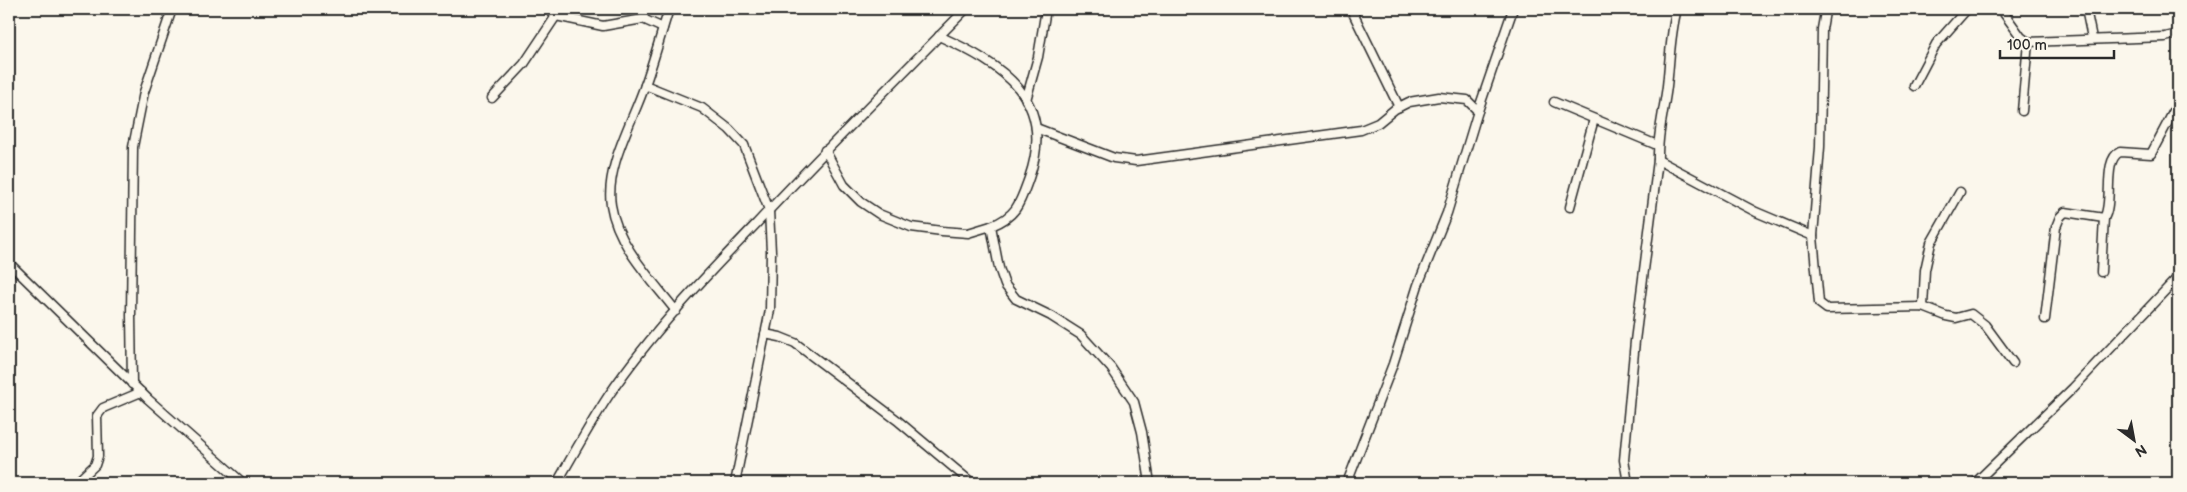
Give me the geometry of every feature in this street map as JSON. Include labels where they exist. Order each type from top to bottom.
[{"type":"street","points":[[132,384],[130,295],[133,146],[144,92],[172,9]]},
{"type":"street","points":[[548,9],[556,16],[603,26],[643,19],[662,28]]},
{"type":"street","points":[[643,19],[644,9]]},
{"type":"street","points":[[668,9],[645,85],[616,159],[609,187],[611,206],[625,244],[676,310]]},
{"type":"street","points":[[557,483],[580,440],[610,394],[676,310],[826,150],[966,9]]},
{"type":"street","points":[[1026,100],[1038,57],[1046,9]]},
{"type":"street","points":[[1351,9],[1399,107]]},
{"type":"street","points":[[1347,483],[1393,364],[1418,285],[1447,213],[1478,111],[1513,9]]},
{"type":"street","points":[[1628,483],[1624,460],[1635,341],[1658,160],[1657,145],[1667,88],[1671,30],[1677,9]]},
{"type":"street","points":[[1828,9],[1825,12],[1822,29],[1820,146],[1813,236],[1820,304],[1827,308],[1923,306],[1946,316],[1956,318],[1971,314],[1985,325],[2013,363]]},
{"type":"street","points":[[1914,86],[1936,44],[1967,9]]},
{"type":"street","points":[[2001,9],[2021,37],[2028,42],[2092,38],[2165,37],[2178,34]]},
{"type":"street","points":[[2086,9],[2092,38]]},
{"type":"street","points":[[492,98],[524,64],[556,16]]},
{"type":"street","points":[[826,150],[844,184],[861,202],[879,214],[910,227],[968,233],[1006,220],[1020,205],[1033,166],[1036,128],[1026,100],[1016,85],[999,67],[967,48],[939,36]]},
{"type":"street","points":[[2022,111],[2028,42]]},
{"type":"street","points":[[645,85],[702,108],[729,129],[744,145],[769,210],[771,252],[770,310],[735,483]]},
{"type":"street","points":[[1036,128],[1114,158],[1136,161],[1362,130],[1378,123],[1409,102],[1440,97],[1467,100],[1478,111]]},
{"type":"street","points":[[1554,102],[1657,145]]},
{"type":"street","points":[[2101,272],[2104,218],[2108,209],[2111,162],[2114,156],[2120,152],[2151,154],[2178,103]]},
{"type":"street","points":[[1570,207],[1594,119]]},
{"type":"street","points":[[1658,160],[1756,212],[1813,236]]},
{"type":"street","points":[[1923,306],[1925,270],[1931,242],[1960,192]]},
{"type":"street","points":[[2045,319],[2056,227],[2060,217],[2065,212],[2104,218]]},
{"type":"street","points":[[991,226],[999,268],[1005,285],[1016,299],[1051,316],[1081,335],[1111,368],[1134,402],[1142,432],[1150,483]]},
{"type":"street","points":[[9,263],[140,392],[243,483]]},
{"type":"street","points":[[1974,483],[2073,388],[2178,277]]},
{"type":"street","points":[[765,334],[780,337],[794,343],[897,420],[972,483]]},
{"type":"street","points":[[76,483],[95,465],[98,456],[97,416],[103,408],[140,392]]}]
